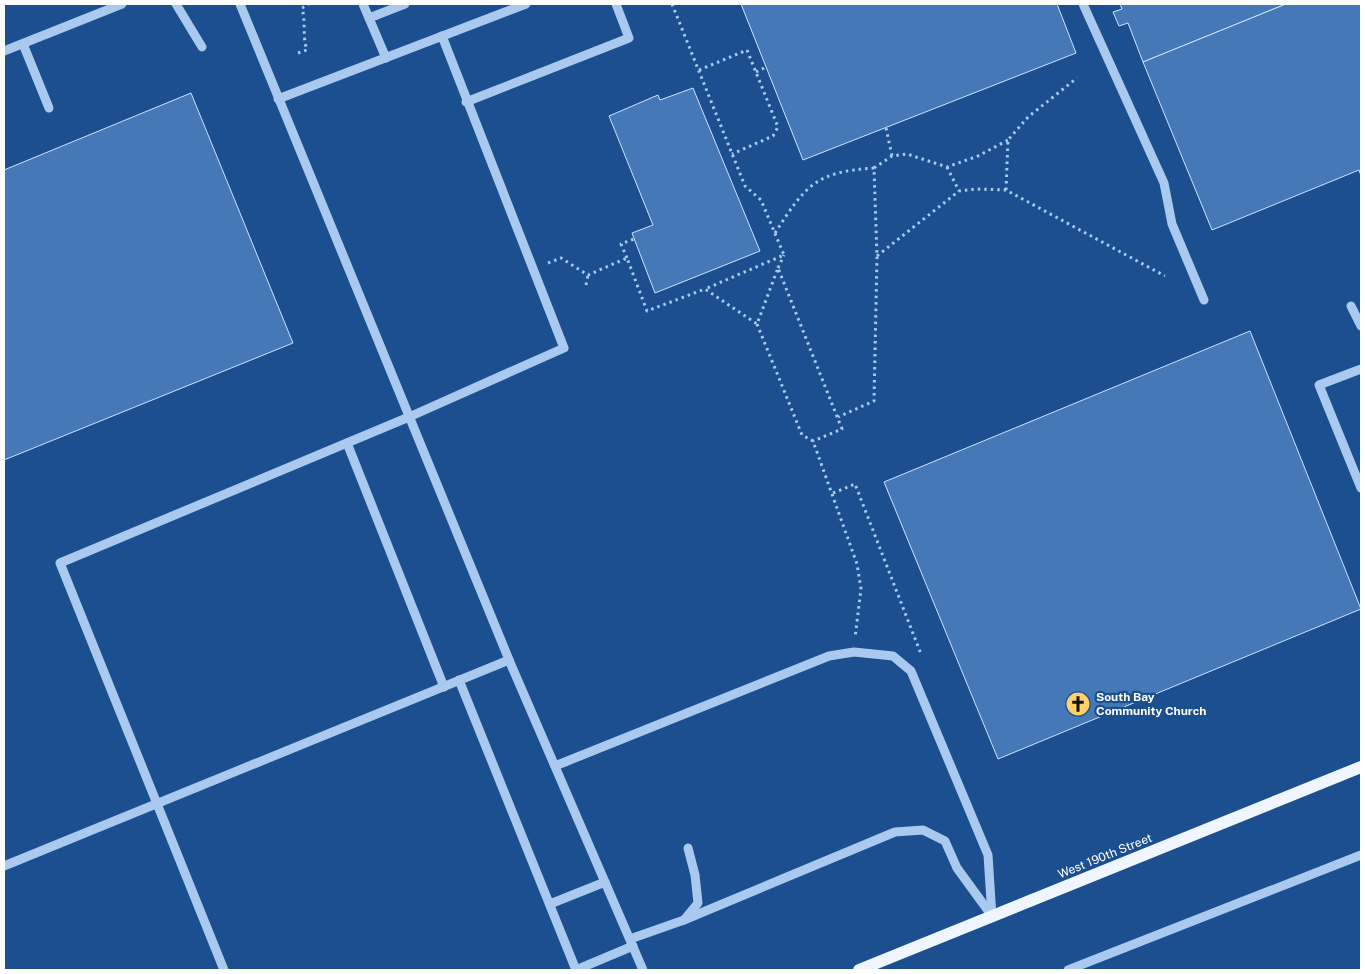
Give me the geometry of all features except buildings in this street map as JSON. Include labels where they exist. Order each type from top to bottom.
[{"type":"main road","name":"West 190th Street","points":[[859,970],[1361,767]]},
{"type":"street","points":[[4,51],[122,4]]},
{"type":"street","points":[[176,4],[202,47]]},
{"type":"street","points":[[240,4],[509,660],[643,970]]},
{"type":"street","points":[[363,4],[386,58]]},
{"type":"street","points":[[369,18],[405,4]]},
{"type":"street","points":[[278,98],[526,4]]},
{"type":"street","points":[[466,102],[629,38],[616,4]]},
{"type":"street","points":[[1083,4],[1164,184],[1172,224],[1204,300]]},
{"type":"street","points":[[224,970],[155,804],[60,563],[409,417],[564,348],[466,102],[442,36]]},
{"type":"street","points":[[22,44],[49,108]]},
{"type":"street","points":[[1351,306],[1361,326]]},
{"type":"street","points":[[1361,369],[1319,385],[1361,488]]},
{"type":"street","points":[[347,443],[444,687]]},
{"type":"street","points":[[555,766],[829,656],[854,652],[893,656],[910,671],[988,855],[992,916]]},
{"type":"street","points":[[4,866],[509,660]]},
{"type":"street","points":[[459,680],[576,970],[684,920],[895,832],[923,830],[944,841],[957,868],[992,916]]},
{"type":"street","points":[[684,920],[698,903],[695,875],[688,848]]},
{"type":"street","points":[[1068,970],[1361,855]]},
{"type":"street","points":[[550,904],[605,882]]},
{"type":"path","points":[[298,53],[306,50],[302,8],[309,4]]},
{"type":"path","points":[[672,4],[745,186],[761,200],[784,255],[757,324]]},
{"type":"path","points":[[698,70],[747,50],[756,72],[778,127],[773,136],[732,154]]},
{"type":"path","points":[[756,72],[766,67]]},
{"type":"path","points":[[775,232],[811,184],[844,170],[874,168],[892,156],[907,154],[947,167],[978,156],[1008,140],[1028,117],[1077,78]]},
{"type":"path","points":[[886,128],[892,156]]},
{"type":"path","points":[[1006,190],[1008,140]]},
{"type":"path","points":[[947,167],[959,192]]},
{"type":"path","points":[[838,418],[874,400],[877,257],[874,168]]},
{"type":"path","points":[[877,257],[959,192],[976,189],[1006,190],[1165,276]]},
{"type":"path","points":[[634,238],[621,244],[647,311],[705,289],[784,255]]},
{"type":"path","points":[[545,264],[561,258],[588,274]]},
{"type":"path","points":[[588,274],[626,258]]},
{"type":"path","points":[[778,268],[842,429],[813,441]]},
{"type":"path","points":[[586,285],[588,274]]},
{"type":"path","points":[[705,289],[757,324],[802,435],[813,441],[857,564],[861,589],[854,652]]},
{"type":"path","points":[[833,493],[855,484],[921,654]]},
{"type":"place","name":"South Bay Community Church","points":[[1078,704]]}]
